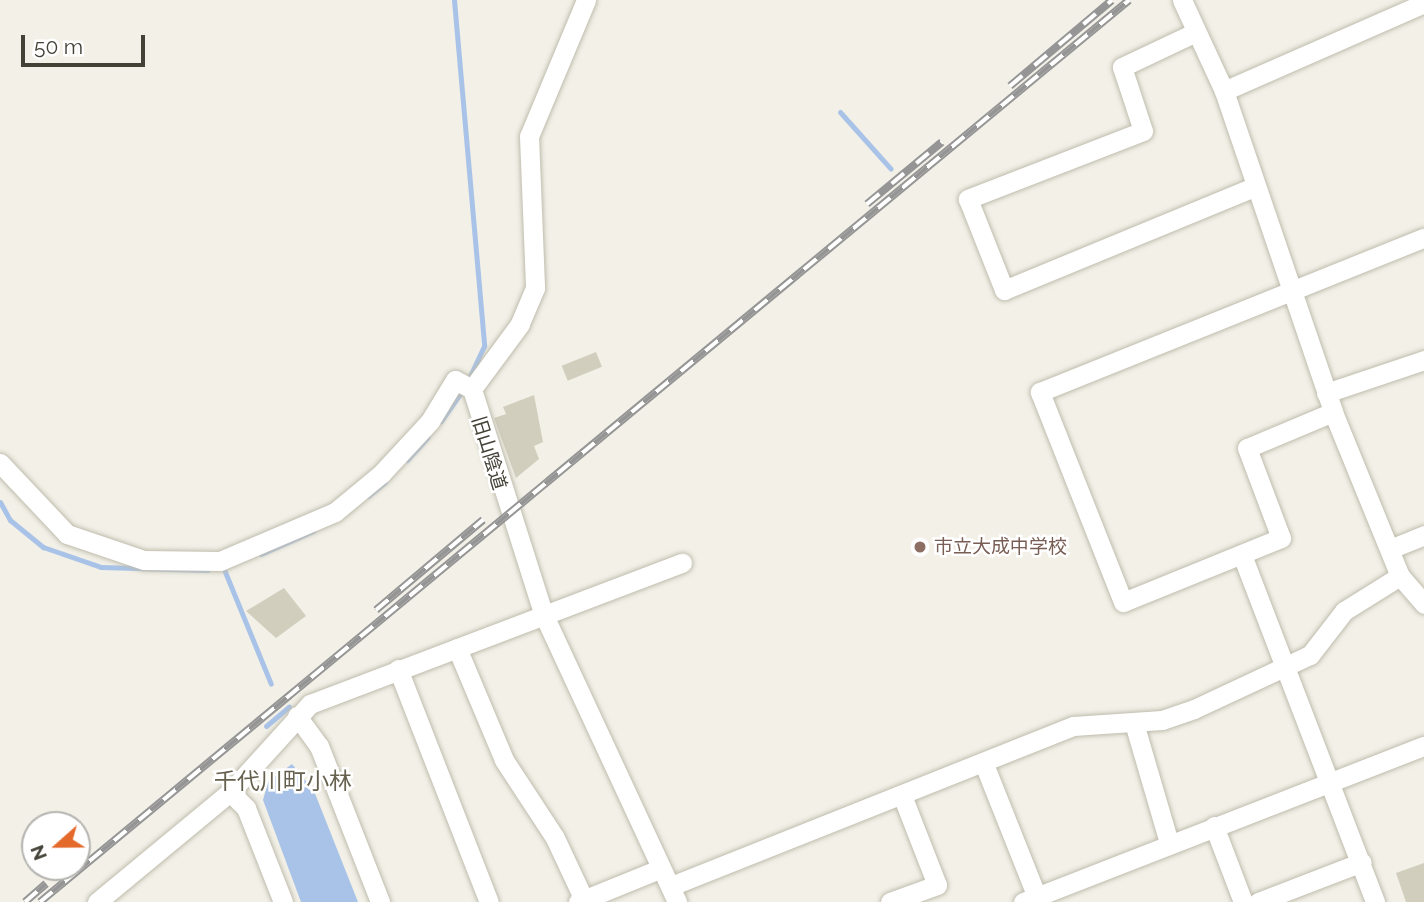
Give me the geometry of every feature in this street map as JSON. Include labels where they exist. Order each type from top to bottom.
[{"type":"street","name":"旧山陰道","points":[[586,0],[528,136],[534,288],[520,324],[472,389],[542,613],[657,870],[674,894]]},
{"type":"street","points":[[1182,0],[1224,91],[1254,187],[1333,412],[1400,576],[1424,604]]},
{"type":"street","points":[[1224,91],[1424,3]]},
{"type":"street","points":[[1196,32],[1122,68],[1143,131],[968,199],[1004,290],[1254,187]]},
{"type":"street","points":[[1333,412],[1247,448],[1281,538],[1123,602],[1040,392],[1424,238]]},
{"type":"street","points":[[1326,393],[1424,360]]},
{"type":"street","points":[[0,463],[67,534],[144,560],[220,561],[335,512],[406,448],[456,380],[472,389]]},
{"type":"street","points":[[1390,549],[1424,535]]},
{"type":"street","points":[[1242,555],[1331,780],[1375,902]]},
{"type":"street","points":[[97,902],[230,792],[310,704],[542,613],[682,563]]},
{"type":"street","points":[[674,894],[1073,726],[1134,723],[1194,709],[1287,668],[1324,643],[1354,603],[1400,576]]},
{"type":"street","points":[[457,648],[504,760],[555,838],[581,901],[657,870]]},
{"type":"street","points":[[398,669],[489,902]]},
{"type":"street","points":[[297,716],[319,746],[380,902]]},
{"type":"street","points":[[1134,723],[1169,843]]},
{"type":"street","points":[[984,764],[1032,900],[1169,843],[1424,746]]},
{"type":"street","points":[[230,792],[246,808],[283,902]]},
{"type":"street","points":[[890,902],[937,885],[903,798]]},
{"type":"street","points":[[1214,826],[1243,902]]},
{"type":"street","points":[[1258,902],[1362,862]]},
{"type":"water","points":[[292,764],[314,791],[358,902],[301,902],[263,800],[268,782]]},
{"type":"building","points":[[596,352],[602,367],[568,381],[562,366]]},
{"type":"building","points":[[534,395],[543,442],[534,446],[539,459],[516,478],[494,418],[506,414],[503,407]]},
{"type":"building","points":[[284,588],[306,616],[276,638],[246,611]]},
{"type":"building","points":[[1424,863],[1424,902],[1406,902],[1396,873]]},
{"type":"waterway","points":[[454,0],[484,346],[468,380]]},
{"type":"waterway","points":[[840,112],[891,169]]},
{"type":"waterway","points":[[441,421],[463,389]]},
{"type":"waterway","points":[[407,460],[428,437]]},
{"type":"waterway","points":[[368,496],[385,482]]},
{"type":"waterway","points":[[0,502],[10,520],[43,547],[101,567],[208,570]]},
{"type":"waterway","points":[[261,554],[313,531]]},
{"type":"waterway","points":[[223,567],[271,684]]},
{"type":"waterway","points":[[266,726],[289,707]]},
{"type":"railway","points":[[1010,86],[1112,0]]},
{"type":"railway","points":[[40,902],[1129,0]]},
{"type":"railway","points":[[867,204],[942,142]]},
{"type":"railway","points":[[376,610],[483,520]]},
{"type":"railway","points":[[25,902],[46,884]]},
{"type":"place","name":"市立大成中学校","points":[[920,547]]},
{"type":"district","name":"千代川町小林","points":[[283,781]]}]
